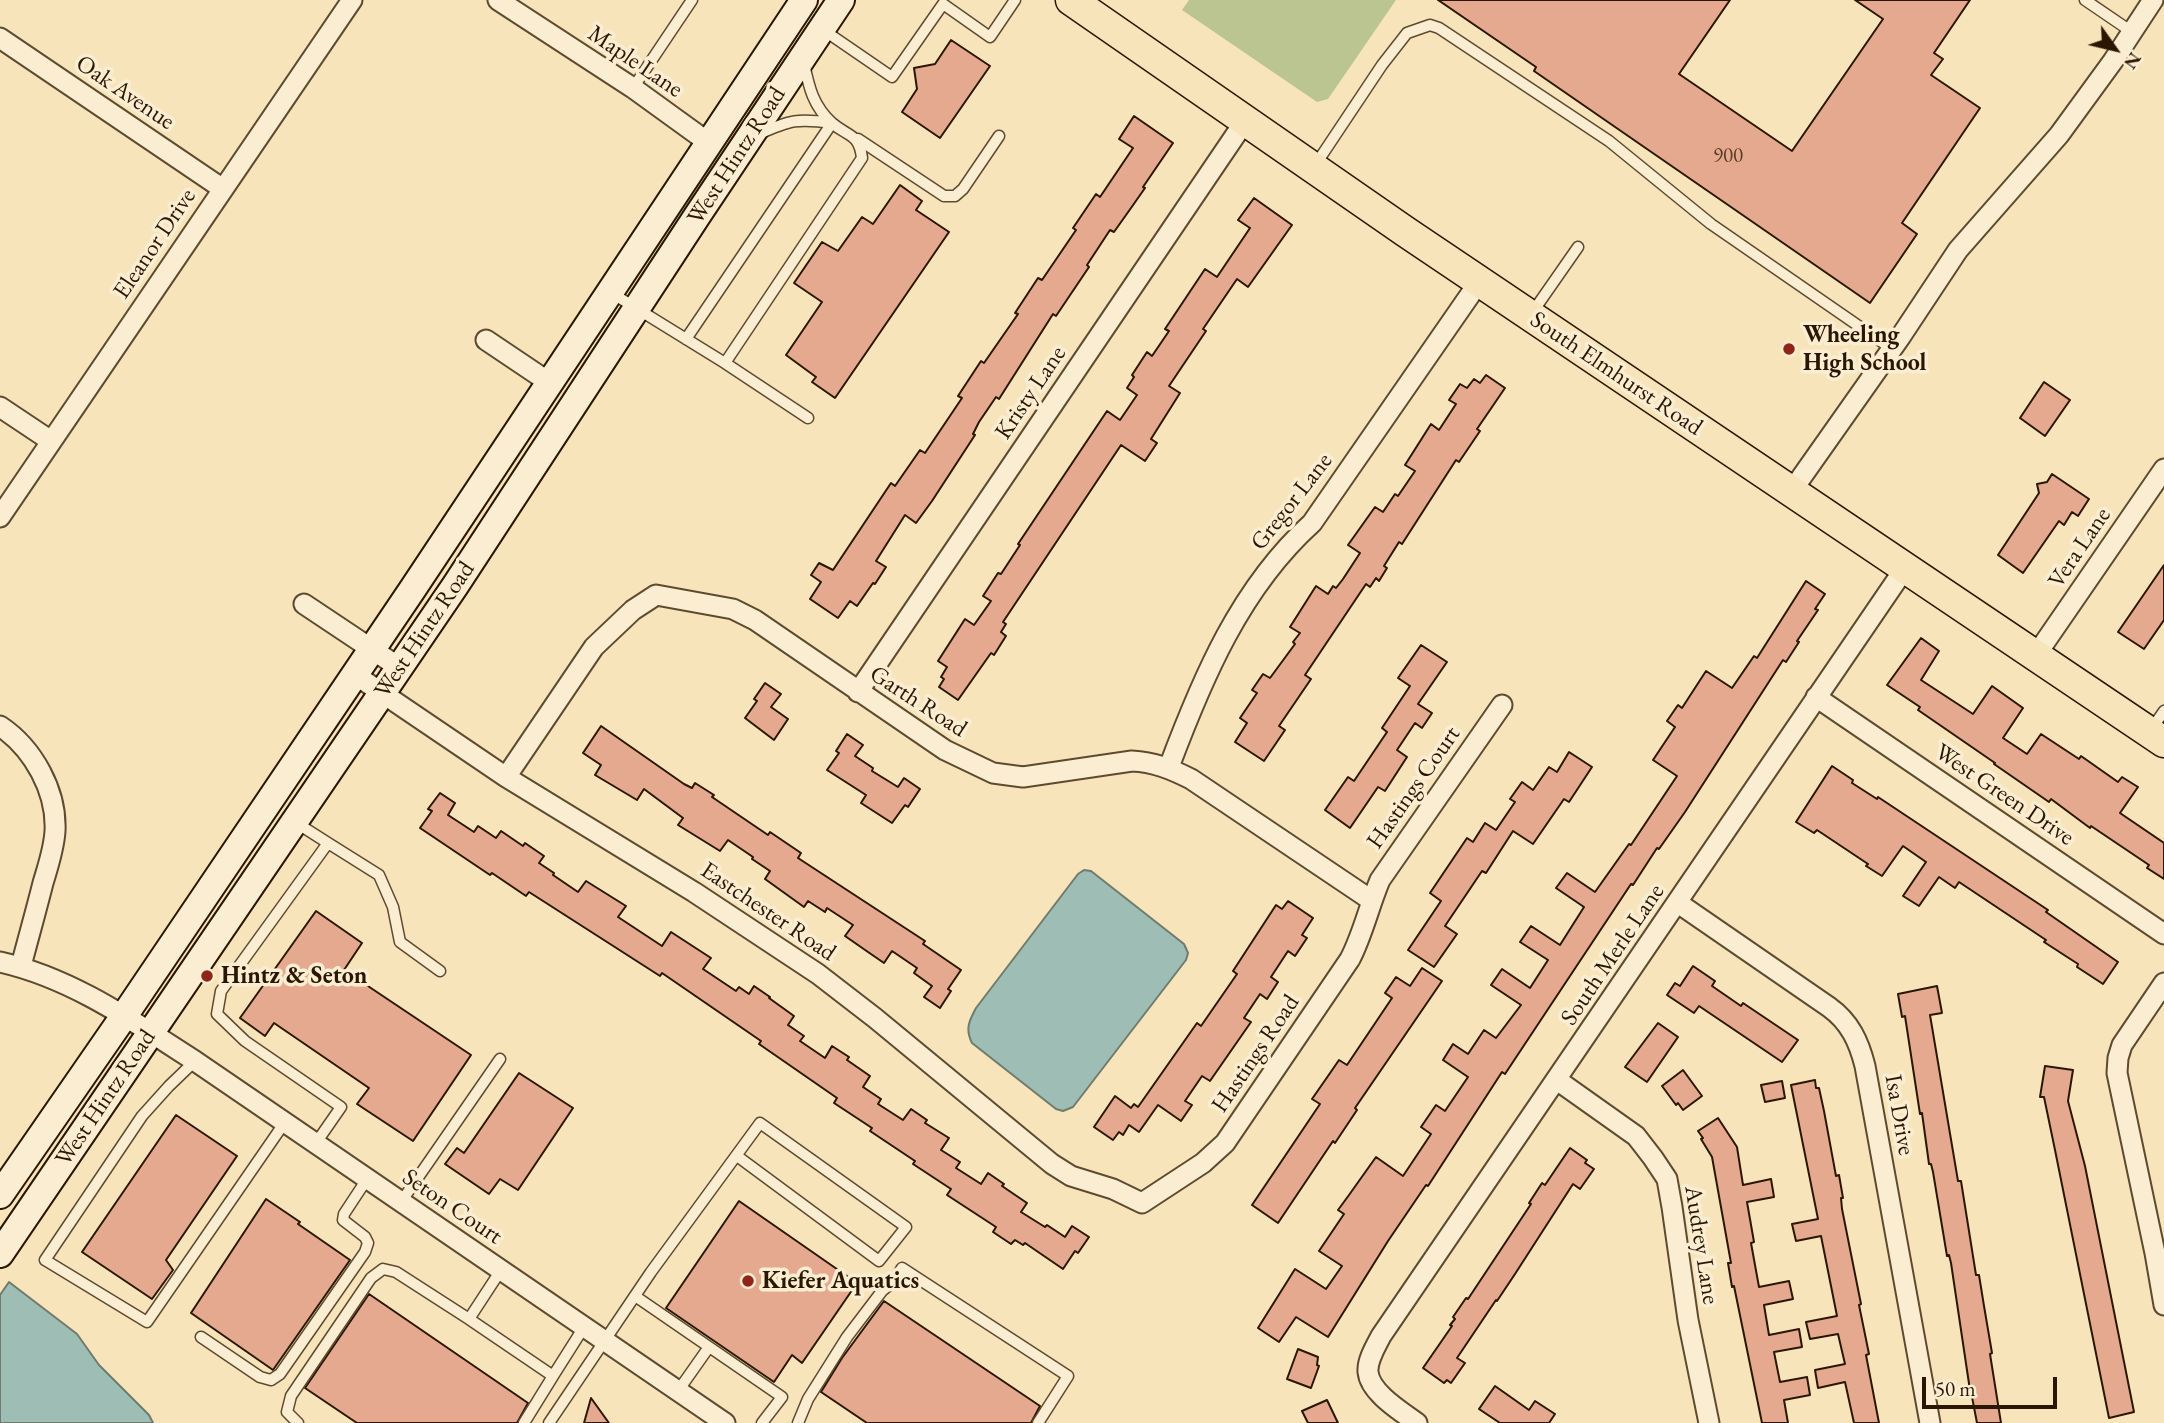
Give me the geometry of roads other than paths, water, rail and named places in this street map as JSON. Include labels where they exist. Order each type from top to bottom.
[{"type":"main road","name":"West Hintz Road","points":[[0,1195],[124,1016],[550,383],[804,0]]},
{"type":"main road","name":"West Hintz Road","points":[[0,1254],[455,586],[841,0]]},
{"type":"main road","name":"South Elmhurst Road","points":[[1071,0],[1479,282],[1791,492],[2036,656],[2159,729]]},
{"type":"street","name":"Eleanor Drive","points":[[0,517],[352,0]]},
{"type":"street","points":[[1791,492],[1958,250],[2059,135],[2153,0]]},
{"type":"street","name":"Maple Lane","points":[[506,2],[709,143]]},
{"type":"street","name":"Oak Avenue","points":[[0,38],[223,189]]},
{"type":"street","name":"Kristy Lane","points":[[858,692],[1245,121]]},
{"type":"street","name":"Gregor Lane","points":[[1169,767],[1201,685],[1235,619],[1290,543],[1312,523],[1479,282]]},
{"type":"street","points":[[486,340],[550,383]]},
{"type":"street","points":[[0,407],[51,440]]},
{"type":"street","name":"Vera Lane","points":[[2036,656],[2164,469]]},
{"type":"street","name":"South Merle Lane","points":[[1418,1423],[1394,1407],[1375,1389],[1368,1373],[1372,1354],[1381,1336],[1905,568]]},
{"type":"street","name":"Garth Road","points":[[506,777],[594,647],[634,610],[656,596],[733,609],[755,620],[945,750],[993,774],[1023,777],[1132,761],[1169,767],[1371,900]]},
{"type":"street","points":[[304,604],[400,668]]},
{"type":"street","name":"Eastchester Road","points":[[354,674],[506,777],[694,892],[818,974],[1052,1164],[1071,1176],[1113,1189],[1142,1203]]},
{"type":"street","name":"West Green Drive","points":[[1816,697],[2164,934]]},
{"type":"street","name":"Hastings Court","points":[[1371,900],[1380,880],[1502,705]]},
{"type":"street","points":[[0,726],[25,747],[41,772],[54,814],[55,833],[51,853],[21,966]]},
{"type":"street","name":"Hastings Road","points":[[1142,1203],[1203,1163],[1225,1143],[1350,959],[1361,938],[1371,900]]},
{"type":"street","name":"Isa Drive","points":[[1678,903],[1829,1007],[1843,1019],[1856,1038],[1865,1066],[1930,1423]]},
{"type":"street","name":"Seton Court","points":[[0,962],[21,966],[61,982],[124,1016],[195,1061],[720,1422]]},
{"type":"street","points":[[2164,983],[2122,1045],[2117,1073],[2160,1252],[2164,1305]]},
{"type":"street","name":"Audrey Lane","points":[[1558,1080],[1636,1136],[1667,1179],[1688,1320],[1709,1423]]},
{"type":"lane","points":[[633,88],[692,0]]},
{"type":"lane","points":[[821,29],[892,77],[943,4],[990,37],[1015,0]]},
{"type":"lane","points":[[2085,0],[2132,32]]},
{"type":"lane","points":[[1313,168],[1382,65],[1407,33],[1430,25],[1439,28],[1609,141],[1711,224],[1892,349]]},
{"type":"lane","points":[[803,56],[809,91],[832,123],[944,196],[955,196],[963,188],[999,136]]},
{"type":"lane","points":[[749,138],[789,121],[805,119],[832,123]]},
{"type":"lane","points":[[686,339],[832,123]]},
{"type":"lane","points":[[725,363],[862,158],[861,147],[855,137]]},
{"type":"lane","points":[[1530,316],[1578,247]]},
{"type":"lane","points":[[610,292],[808,418]]},
{"type":"lane","points":[[295,822],[379,875],[393,907],[400,942],[440,971]]},
{"type":"lane","points":[[316,1143],[341,1107],[245,1041],[217,1014],[221,990],[328,843]]},
{"type":"lane","points":[[401,1202],[500,1059]]},
{"type":"lane","points":[[195,1061],[142,1116],[46,1260],[147,1322],[285,1122]]},
{"type":"lane","points":[[549,1423],[635,1296],[760,1123],[906,1227],[879,1261],[737,1156]]},
{"type":"lane","points":[[201,1337],[260,1377],[271,1380],[280,1374],[365,1252],[368,1243],[365,1237],[343,1220],[344,1214],[368,1179]]},
{"type":"lane","points":[[800,1422],[808,1399],[847,1337],[902,1268],[1068,1376],[1038,1423]]},
{"type":"lane","points":[[298,1423],[287,1412],[291,1396],[371,1278],[383,1269],[396,1272],[553,1376]]},
{"type":"lane","points":[[469,1319],[501,1270]]},
{"type":"lane","points":[[635,1296],[782,1397],[762,1423]]},
{"type":"lane","points":[[524,1423],[584,1327]]},
{"type":"lane","points":[[678,1391],[709,1347]]},
{"type":"water","points":[[1084,870],[1091,871],[1184,944],[1188,953],[1186,960],[1073,1107],[1063,1111],[1056,1109],[972,1043],[968,1029],[976,1008],[1078,874]]},
{"type":"water","points":[[9,1282],[77,1334],[99,1365],[149,1415],[153,1423],[0,1423],[0,1295]]},
{"type":"place","name":"Wheeling High School","points":[[1789,349]]},
{"type":"place","name":"Hintz & Seton","points":[[207,976]]},
{"type":"place","name":"Kiefer Aquatics","points":[[748,1281]]}]
